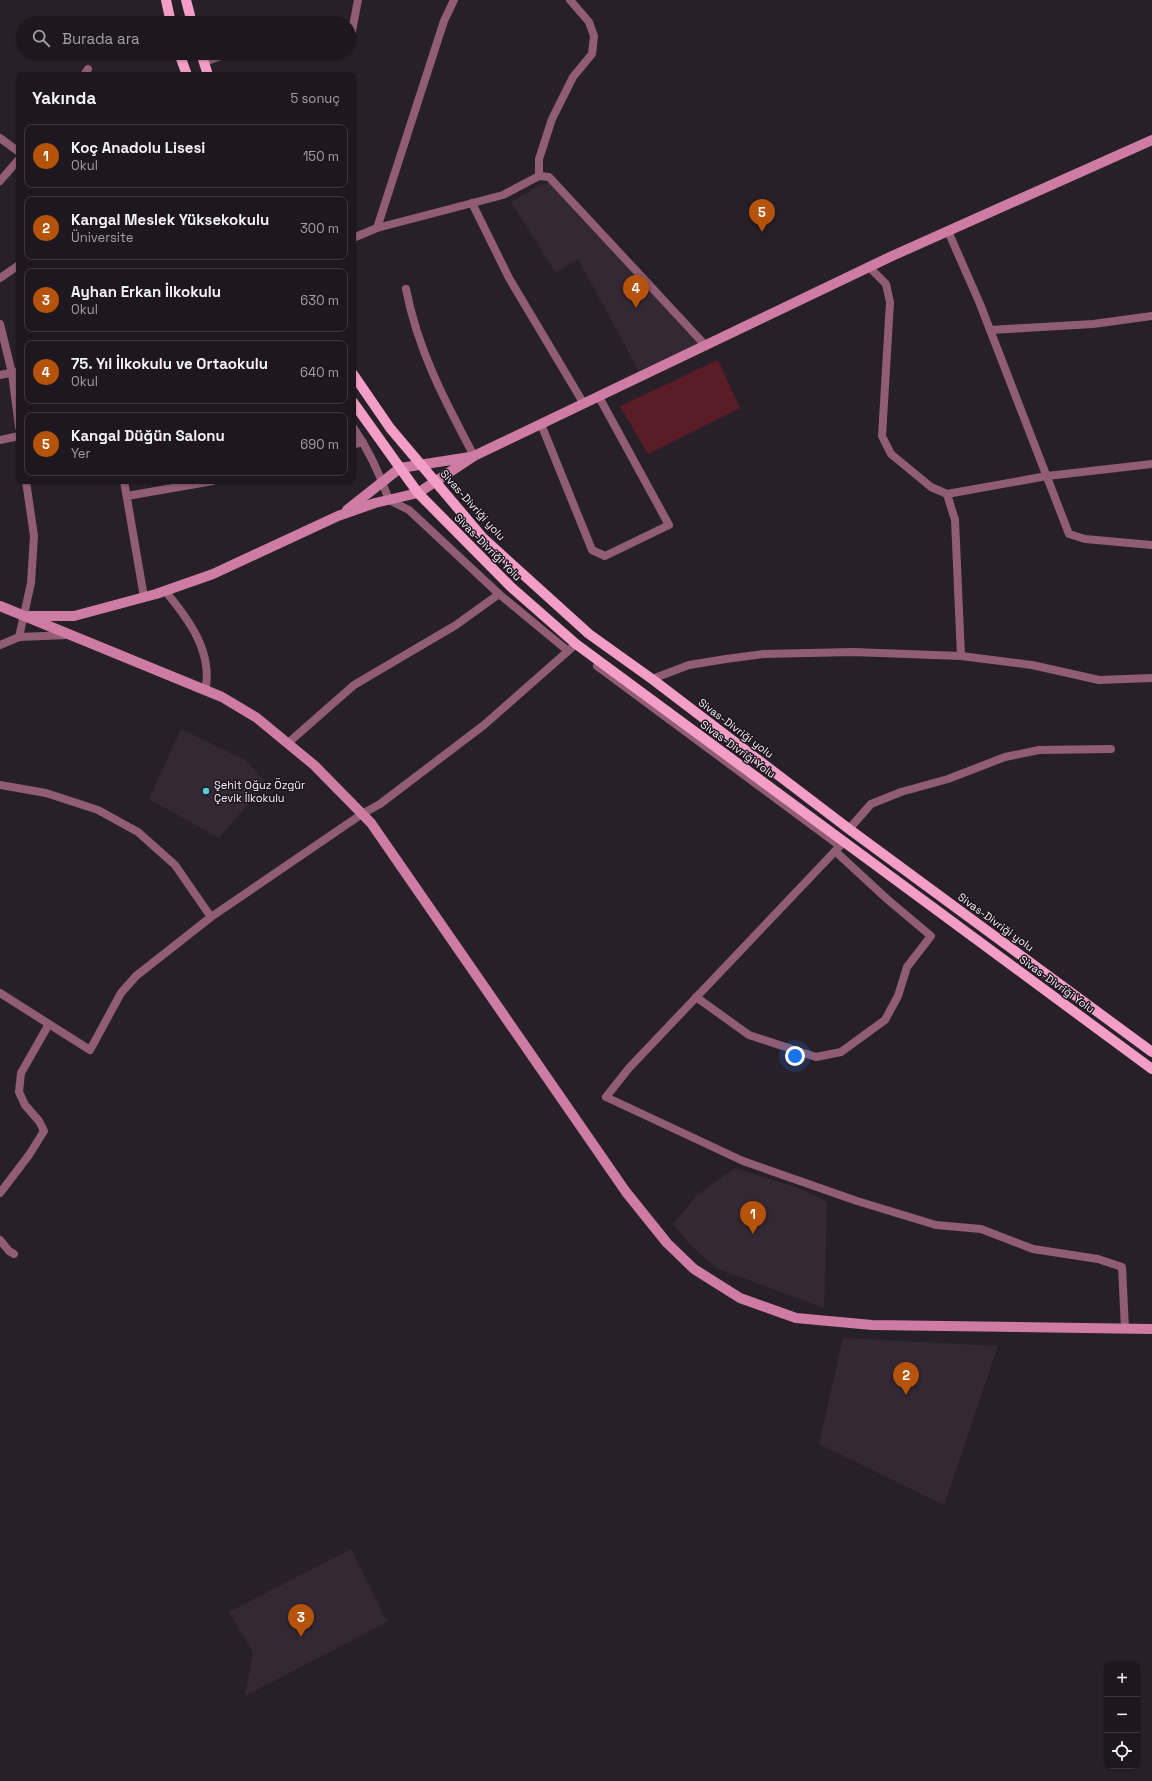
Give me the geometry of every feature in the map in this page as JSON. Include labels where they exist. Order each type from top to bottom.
[{"type":"main road","points":[[166,0],[170,16]]},
{"type":"main road","points":[[186,0],[190,16]]},
{"type":"main road","points":[[182,60],[186,72]]},
{"type":"main road","points":[[203,60],[207,72]]},
{"type":"main road","name":"Sivas-Divriği yolu","points":[[356,378],[390,428],[483,538],[589,634],[652,679],[849,829],[1152,1052]]},
{"type":"main road","name":"Sivas-Divriği Yolu","points":[[356,406],[418,493],[572,648],[1152,1070]]},
{"type":"street","points":[[355,16],[358,0]]},
{"type":"street","points":[[377,228],[444,21],[454,0]]},
{"type":"street","points":[[539,176],[539,159],[552,119],[573,77],[592,54],[594,36],[589,22],[570,0]]},
{"type":"street","points":[[0,138],[16,150]]},
{"type":"street","points":[[24,616],[74,616],[165,591],[213,574],[338,516],[375,503],[418,493],[474,456],[869,267],[1152,140]]},
{"type":"street","points":[[0,181],[16,162]]},
{"type":"street","points":[[356,237],[377,228],[504,195],[539,176],[549,177],[706,346]]},
{"type":"street","points":[[472,203],[509,278],[584,404]]},
{"type":"street","points":[[948,231],[990,330],[1069,534],[1085,539],[1152,544]]},
{"type":"street","points":[[0,278],[16,267]]},
{"type":"street","points":[[869,267],[886,284],[890,302],[882,436],[891,454],[931,487],[947,494],[1047,476],[1152,464]]},
{"type":"street","points":[[406,288],[412,317],[434,380],[474,456]]},
{"type":"street","points":[[990,330],[1093,324],[1152,316]]},
{"type":"street","points":[[0,324],[16,372],[0,375]]},
{"type":"street","points":[[541,424],[592,550],[605,556],[669,524],[599,397]]},
{"type":"street","points":[[356,431],[383,481],[390,500],[409,510],[422,521],[499,594],[840,846],[629,1068],[606,1096],[743,1161],[857,1201],[936,1225],[981,1229],[1033,1248],[1098,1259],[1122,1267],[1125,1329]]},
{"type":"street","points":[[0,440],[16,437]]},
{"type":"street","points":[[356,444],[363,442]]},
{"type":"street","points":[[338,516],[400,468],[474,456]]},
{"type":"street","points":[[19,637],[31,583],[34,536],[26,484]]},
{"type":"street","points":[[125,484],[144,597]]},
{"type":"street","points":[[127,496],[196,484]]},
{"type":"street","points":[[947,494],[955,520],[961,656]]},
{"type":"street","points":[[165,591],[181,611],[202,647],[208,677],[205,690]]},
{"type":"street","points":[[288,743],[354,686],[456,625],[499,594]]},
{"type":"street","points":[[0,606],[222,697],[257,718],[314,765],[362,814],[375,830],[626,1192],[667,1243],[694,1270],[740,1298],[796,1318],[872,1325],[1152,1329]]},
{"type":"street","points":[[0,645],[19,637],[68,635]]},
{"type":"street","points":[[0,993],[90,1050],[121,993],[136,976],[211,918],[362,814],[380,804],[484,725],[572,648]]},
{"type":"street","points":[[652,679],[689,665],[764,654],[852,652],[961,656],[1032,665],[1099,680],[1152,678]]},
{"type":"street","points":[[849,829],[871,804],[901,792],[948,779],[1004,757],[1039,750],[1111,749]]},
{"type":"street","points":[[0,785],[46,793],[98,810],[138,832],[175,865],[211,918]]},
{"type":"street","points":[[696,997],[749,1035],[816,1057],[841,1052],[885,1020],[898,996],[907,967],[931,936],[887,899],[835,851]]},
{"type":"street","points":[[0,1193],[44,1131],[39,1121],[25,1105],[19,1092],[21,1073],[49,1024]]},
{"type":"street","points":[[0,1240],[14,1254]]},
{"type":"shaded area","points":[[550,182],[699,343],[640,373],[578,259],[556,273],[511,202],[540,185]]},
{"type":"shaded area","points":[[718,360],[740,408],[648,454],[620,406]]},
{"type":"shaded area","name":"Şehit Oğuz Özgür Çevik İlkokulu","points":[[181,729],[245,760],[266,783],[219,838],[149,799]]},
{"type":"shaded area","points":[[735,1168],[804,1190],[827,1202],[824,1308],[716,1268],[689,1244],[673,1224],[697,1195]]},
{"type":"shaded area","points":[[843,1338],[998,1346],[944,1505],[819,1444]]},
{"type":"shaded area","points":[[351,1549],[387,1622],[245,1696],[253,1652],[229,1612]]},
{"type":"place","name":"Kangal Düğün Salonu","points":[[762,232]]},
{"type":"place","name":"75. Yıl İlkokulu ve Ortaokulu","points":[[636,308]]},
{"type":"place","name":"Şehit Oğuz Özgür Çevik İlkokulu","points":[[206,791]]},
{"type":"place","name":"Koç Anadolu Lisesi","points":[[753,1234]]},
{"type":"place","name":"Kangal Meslek Yüksekokulu","points":[[906,1395]]},
{"type":"place","name":"Ayhan Erkan İlkokulu","points":[[301,1637]]}]
